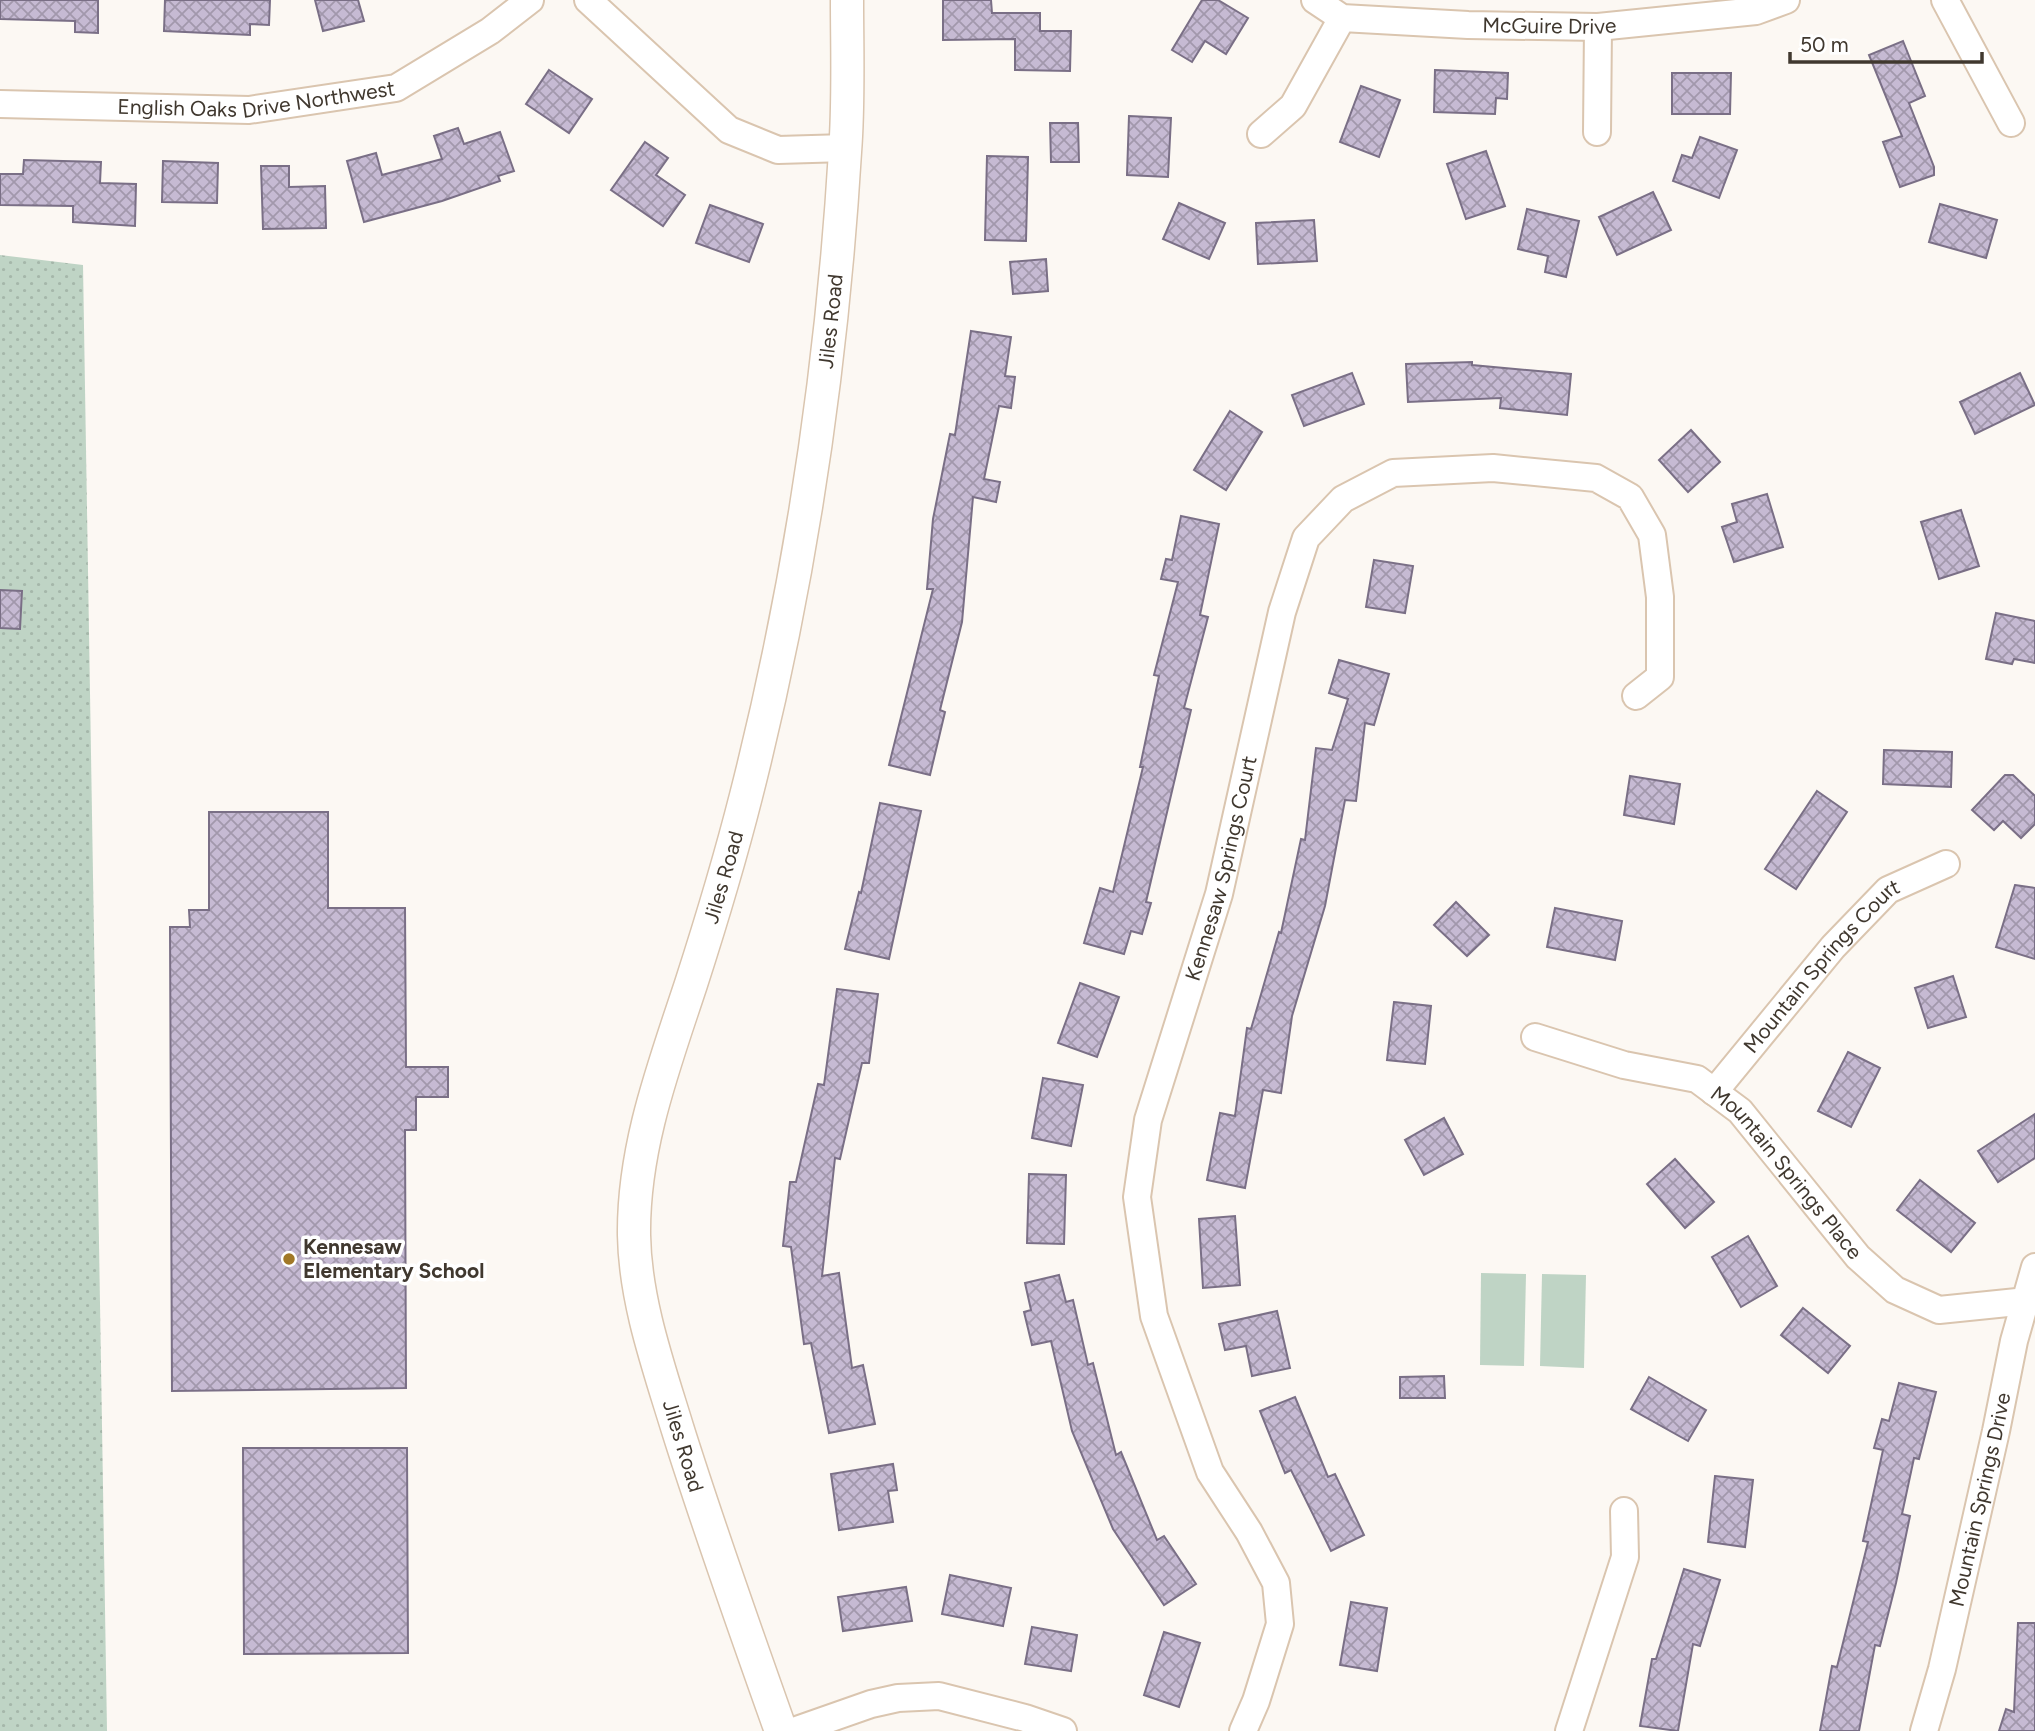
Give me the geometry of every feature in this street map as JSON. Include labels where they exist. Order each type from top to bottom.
[{"type":"street","name":"English Oaks Drive Northwest","points":[[0,104],[249,110],[396,88],[490,31],[530,0]]},
{"type":"street","points":[[588,0],[729,130],[778,150],[846,148]]},
{"type":"street","name":"Jiles Road","points":[[781,1731],[711,1538],[664,1386],[638,1277],[634,1240],[635,1200],[647,1122],[722,886],[774,675],[815,460],[830,343],[846,148],[847,0]]},
{"type":"street","points":[[1261,134],[1293,106],[1342,18],[1315,0]]},
{"type":"street","name":"McGuire Drive","points":[[1342,18],[1468,25],[1598,27],[1756,11],[1786,0]]},
{"type":"street","points":[[1945,0],[2011,123]]},
{"type":"street","points":[[1597,132],[1598,27]]},
{"type":"street","name":"Kennesaw Springs Court","points":[[1243,1731],[1256,1701],[1279,1624],[1276,1583],[1249,1532],[1210,1472],[1154,1316],[1137,1197],[1148,1120],[1219,894],[1282,612],[1306,538],[1343,499],[1393,473],[1493,468],[1596,478],[1630,497],[1652,535],[1660,597],[1660,677],[1636,696]]},
{"type":"street","name":"Mountain Springs Court","points":[[1714,1092],[1833,947],[1888,890],[1947,864]]},
{"type":"street","name":"Mountain Springs Place","points":[[1535,1037],[1624,1065],[1697,1079],[1740,1111],[1858,1257],[1895,1290],[1939,1310],[2027,1301]]},
{"type":"street","name":"Mountain Springs Drive","points":[[1924,1731],[1942,1669],[2014,1341],[2035,1267]]},
{"type":"street","points":[[1569,1731],[1625,1557],[1624,1511]]},
{"type":"street","points":[[794,1731],[871,1704],[898,1698],[939,1696],[1025,1718],[1063,1731]]},
{"type":"green space","points":[[0,255],[83,265],[107,1731],[0,1731]]},
{"type":"green space","points":[[1481,1273],[1526,1274],[1524,1366],[1480,1365]]},
{"type":"green space","points":[[1542,1274],[1586,1275],[1584,1368],[1540,1366]]},
{"type":"building","points":[[0,0],[98,0],[98,33],[75,32],[75,21],[0,19]]},
{"type":"building","points":[[165,0],[270,0],[269,25],[250,24],[250,35],[164,31]]},
{"type":"building","points":[[315,0],[358,0],[364,21],[323,31]]},
{"type":"building","points":[[943,0],[991,0],[992,13],[1040,13],[1040,31],[1071,31],[1070,71],[1015,70],[1015,39],[943,40]]},
{"type":"building","points":[[1202,0],[1218,0],[1248,18],[1226,54],[1205,41],[1192,62],[1172,50]]},
{"type":"building","points":[[1903,41],[1925,96],[1909,103],[1934,167],[1934,175],[1900,187],[1883,142],[1902,136],[1869,55]]},
{"type":"building","points":[[549,70],[592,99],[569,133],[526,104]]},
{"type":"building","points":[[1435,70],[1508,73],[1507,99],[1496,98],[1495,114],[1434,112]]},
{"type":"building","points":[[1672,73],[1731,73],[1730,114],[1672,114]]},
{"type":"building","points":[[1361,86],[1400,100],[1379,157],[1340,142]]},
{"type":"building","points":[[1129,116],[1171,118],[1168,177],[1127,175]]},
{"type":"building","points":[[1050,123],[1078,123],[1079,162],[1051,162]]},
{"type":"building","points":[[458,128],[464,144],[500,132],[514,171],[498,176],[500,181],[442,201],[364,222],[347,161],[376,153],[382,175],[442,159],[434,136]]},
{"type":"building","points":[[1700,137],[1737,150],[1719,198],[1673,181],[1682,155],[1692,158]]},
{"type":"building","points":[[645,142],[668,158],[656,175],[685,195],[663,226],[611,190]]},
{"type":"building","points":[[1486,151],[1505,206],[1466,219],[1447,164]]},
{"type":"building","points":[[987,156],[1028,157],[1026,241],[985,240]]},
{"type":"building","points":[[24,160],[101,162],[100,183],[136,184],[135,226],[73,222],[73,206],[0,205],[0,174],[23,174]]},
{"type":"building","points":[[163,161],[218,163],[217,203],[162,202]]},
{"type":"building","points":[[261,166],[289,166],[289,187],[325,186],[326,228],[263,229]]},
{"type":"building","points":[[1653,192],[1671,230],[1617,255],[1599,217]]},
{"type":"building","points":[[1179,203],[1225,223],[1209,259],[1163,239]]},
{"type":"building","points":[[1940,204],[1997,220],[1986,258],[1929,242]]},
{"type":"building","points":[[710,205],[763,224],[749,262],[696,243]]},
{"type":"building","points":[[1527,209],[1579,221],[1566,277],[1545,272],[1548,256],[1518,249]]},
{"type":"building","points":[[1314,220],[1317,261],[1258,264],[1256,223]]},
{"type":"building","points":[[1046,259],[1048,291],[1013,294],[1010,262]]},
{"type":"building","points":[[971,331],[1011,337],[1005,376],[1015,377],[1011,408],[999,406],[984,479],[1000,482],[996,502],[973,497],[962,622],[940,710],[945,712],[930,775],[889,765],[933,589],[927,589],[933,519],[950,434],[955,435]]},
{"type":"building","points":[[1472,362],[1472,365],[1571,374],[1567,415],[1500,408],[1501,398],[1408,402],[1406,364]]},
{"type":"building","points":[[1352,373],[1364,404],[1304,426],[1292,395]]},
{"type":"building","points":[[2020,373],[2035,405],[1975,434],[1960,402]]},
{"type":"building","points":[[1230,411],[1262,432],[1226,490],[1194,470]]},
{"type":"building","points":[[1691,430],[1720,462],[1688,492],[1659,460]]},
{"type":"building","points":[[1767,494],[1783,547],[1734,562],[1722,527],[1737,522],[1732,504]]},
{"type":"building","points":[[1961,510],[1979,566],[1939,579],[1921,522]]},
{"type":"building","points":[[1181,516],[1219,524],[1200,615],[1208,617],[1184,708],[1191,710],[1146,902],[1151,903],[1142,934],[1131,931],[1124,954],[1084,943],[1100,888],[1113,892],[1143,767],[1140,767],[1159,676],[1154,675],[1178,582],[1161,579],[1166,559],[1172,560]]},
{"type":"building","points":[[1374,560],[1413,566],[1405,613],[1366,607]]},
{"type":"building","points":[[0,590],[22,591],[20,629],[0,628]]},
{"type":"building","points":[[1996,613],[2035,621],[2035,663],[2014,659],[2012,664],[1986,659]]},
{"type":"building","points":[[1339,660],[1389,674],[1374,725],[1365,723],[1356,801],[1345,800],[1325,906],[1292,1016],[1281,1093],[1263,1090],[1245,1188],[1207,1180],[1220,1113],[1235,1116],[1247,1028],[1251,1029],[1279,932],[1281,933],[1301,839],[1305,840],[1316,748],[1332,750],[1348,699],[1329,693]]},
{"type":"building","points":[[1884,750],[1952,752],[1951,787],[1883,784]]},
{"type":"building","points":[[2005,775],[2013,775],[2035,796],[2035,824],[2021,838],[2003,821],[1994,830],[1972,810]]},
{"type":"building","points":[[1630,776],[1680,784],[1674,824],[1624,815]]},
{"type":"building","points":[[1817,791],[1847,812],[1796,889],[1765,869]]},
{"type":"building","points":[[880,803],[921,811],[889,959],[845,949],[859,892],[861,893]]},
{"type":"building","name":"Kennesaw Elementary School","points":[[209,812],[328,812],[328,908],[405,908],[406,1067],[448,1067],[448,1097],[416,1097],[416,1130],[405,1130],[406,1388],[172,1391],[170,927],[190,927],[189,910],[209,910]]},
{"type":"building","points":[[2015,885],[2035,888],[2035,959],[1996,947]]},
{"type":"building","points":[[1456,902],[1489,935],[1467,956],[1434,925]]},
{"type":"building","points":[[1555,908],[1622,921],[1615,960],[1547,947]]},
{"type":"building","points":[[1953,976],[1966,1017],[1928,1028],[1915,988]]},
{"type":"building","points":[[1080,983],[1119,997],[1097,1057],[1058,1043]]},
{"type":"building","points":[[837,989],[878,994],[869,1063],[862,1063],[840,1159],[835,1158],[822,1276],[839,1273],[852,1368],[863,1365],[875,1424],[829,1433],[811,1343],[804,1344],[791,1247],[783,1246],[790,1182],[796,1182],[818,1084],[824,1085]]},
{"type":"building","points":[[1394,1002],[1431,1006],[1425,1064],[1387,1060]]},
{"type":"building","points":[[1848,1052],[1880,1068],[1851,1127],[1818,1111]]},
{"type":"building","points":[[1043,1078],[1083,1085],[1071,1146],[1032,1138]]},
{"type":"building","points":[[2035,1114],[2035,1158],[1998,1182],[1978,1151]]},
{"type":"building","points":[[1444,1118],[1463,1154],[1424,1175],[1405,1140]]},
{"type":"building","points":[[1675,1159],[1714,1202],[1685,1228],[1647,1184]]},
{"type":"building","points":[[1029,1174],[1066,1175],[1064,1244],[1027,1243]]},
{"type":"building","points":[[1920,1180],[1975,1223],[1951,1252],[1897,1210]]},
{"type":"building","points":[[1235,1216],[1240,1285],[1203,1288],[1199,1219]]},
{"type":"building","points":[[1748,1236],[1777,1286],[1741,1307],[1712,1257]]},
{"type":"building","points":[[1059,1275],[1066,1302],[1073,1300],[1088,1365],[1093,1363],[1116,1455],[1121,1452],[1157,1540],[1164,1536],[1196,1584],[1164,1605],[1113,1529],[1072,1431],[1051,1341],[1032,1345],[1024,1312],[1031,1310],[1025,1283]]},
{"type":"building","points":[[1803,1308],[1850,1346],[1828,1373],[1781,1335]]},
{"type":"building","points":[[1277,1311],[1290,1368],[1252,1376],[1246,1346],[1225,1350],[1219,1324]]},
{"type":"building","points":[[1444,1376],[1445,1398],[1400,1398],[1400,1377]]},
{"type":"building","points":[[1649,1377],[1706,1410],[1688,1441],[1631,1409]]},
{"type":"building","points":[[1899,1383],[1936,1392],[1919,1459],[1914,1458],[1902,1514],[1910,1516],[1896,1583],[1880,1646],[1875,1645],[1859,1731],[1820,1731],[1832,1666],[1837,1667],[1868,1542],[1863,1541],[1883,1450],[1874,1448],[1882,1419],[1889,1421]]},
{"type":"building","points":[[1295,1397],[1328,1477],[1335,1474],[1364,1535],[1331,1551],[1291,1470],[1285,1473],[1260,1411]]},
{"type":"building","points":[[243,1448],[407,1448],[408,1653],[244,1654]]},
{"type":"building","points":[[893,1464],[897,1490],[888,1491],[893,1522],[839,1530],[831,1474]]},
{"type":"building","points":[[1715,1476],[1753,1480],[1745,1547],[1708,1542]]},
{"type":"building","points":[[1684,1569],[1720,1580],[1700,1646],[1693,1644],[1678,1731],[1640,1726],[1652,1659],[1656,1659]]},
{"type":"building","points":[[950,1575],[1011,1588],[1003,1626],[942,1614]]},
{"type":"building","points":[[906,1587],[912,1621],[843,1631],[838,1597]]},
{"type":"building","points":[[1351,1602],[1387,1608],[1377,1671],[1340,1665]]},
{"type":"building","points":[[2018,1623],[2035,1623],[2035,1731],[1999,1731],[2006,1709],[2014,1712]]},
{"type":"building","points":[[1032,1627],[1077,1635],[1071,1671],[1025,1664]]},
{"type":"building","points":[[1164,1632],[1200,1643],[1179,1707],[1144,1695]]},
{"type":"place","name":"Kennesaw Elementary School","points":[[289,1259]]}]
